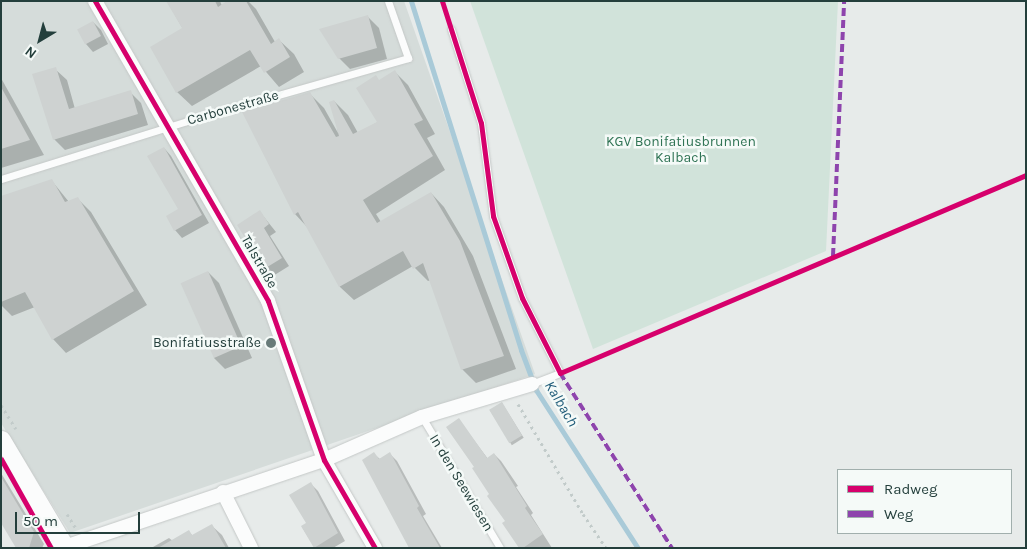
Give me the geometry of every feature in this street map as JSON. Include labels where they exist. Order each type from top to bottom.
[{"type":"street","name":"Talstraße","points":[[95,1],[268,301],[324,460],[375,548]]},
{"type":"street","points":[[1,440],[64,547],[223,492],[324,460],[422,418],[532,384]]},
{"type":"street","points":[[223,492],[251,548]]},
{"type":"lane","name":"Carbonestraße","points":[[1,180],[169,127],[408,58],[388,1]]},
{"type":"lane","points":[[451,29],[481,123],[493,216],[522,298],[560,373],[532,384]]},
{"type":"lane","name":"In den Seewiesen","points":[[422,418],[500,548]]},
{"type":"path","points":[[510,391],[583,514],[606,548]]},
{"type":"shaded area","points":[[1,1],[404,1],[535,374],[70,533],[1,423]]},
{"type":"green space","name":"KGV Bonifatiusbrunnen Kalbach","points":[[470,1],[838,1],[826,251],[593,349]]},
{"type":"building","points":[[166,1],[215,1],[218,7],[227,1],[246,1],[271,44],[279,38],[290,57],[264,73],[250,50],[176,93],[150,47],[182,28]]},
{"type":"building","points":[[368,15],[377,48],[338,59],[319,29]]},
{"type":"building","points":[[93,21],[101,36],[85,44],[77,29]]},
{"type":"building","points":[[56,67],[69,109],[131,90],[138,114],[53,140],[32,74]]},
{"type":"building","points":[[395,70],[423,120],[414,124],[433,156],[363,200],[377,223],[431,192],[460,241],[504,356],[461,370],[423,263],[413,269],[403,251],[339,287],[298,212],[294,215],[242,112],[310,92],[336,137],[339,136],[329,102],[334,100],[353,134],[377,122],[356,88],[376,75],[379,80]]},
{"type":"building","points":[[1,87],[30,140],[1,149]]},
{"type":"building","points":[[164,147],[202,215],[174,231],[166,216],[178,209],[147,156]]},
{"type":"building","points":[[52,179],[65,202],[78,197],[134,291],[52,340],[25,292],[1,302],[1,196]]},
{"type":"building","points":[[260,210],[269,224],[264,228],[282,258],[264,269],[237,225]]},
{"type":"building","points":[[208,271],[241,346],[214,358],[181,283]]},
{"type":"building","points":[[502,402],[522,435],[509,443],[489,410]]},
{"type":"building","points":[[459,418],[487,458],[494,453],[527,506],[525,508],[543,534],[523,548],[519,548],[502,523],[505,521],[487,496],[489,494],[472,468],[474,467],[446,427]]},
{"type":"building","points":[[374,452],[379,459],[390,452],[419,506],[417,508],[440,548],[409,548],[362,460]]},
{"type":"building","points":[[1,477],[34,532],[29,548],[16,548],[1,523]]},
{"type":"building","points":[[311,482],[338,533],[314,548],[301,526],[306,523],[289,495]]},
{"type":"building","points":[[212,524],[226,548],[158,548],[189,530],[192,535]]},
{"type":"waterway","name":"Kalbach","points":[[411,1],[521,350],[536,390],[638,548]]},
{"type":"marked path","points":[[833,256],[844,1]]},
{"type":"marked path","points":[[563,372],[560,373],[672,548]]},
{"type":"cycle path","points":[[95,1],[268,301],[324,460],[375,548]]},
{"type":"cycle path","points":[[442,1],[481,123],[493,216],[522,298],[560,373],[1026,175]]},
{"type":"cycle path","points":[[1,459],[51,548]]},
{"type":"place","name":"Bonifatiusstraße","points":[[271,343]]}]
